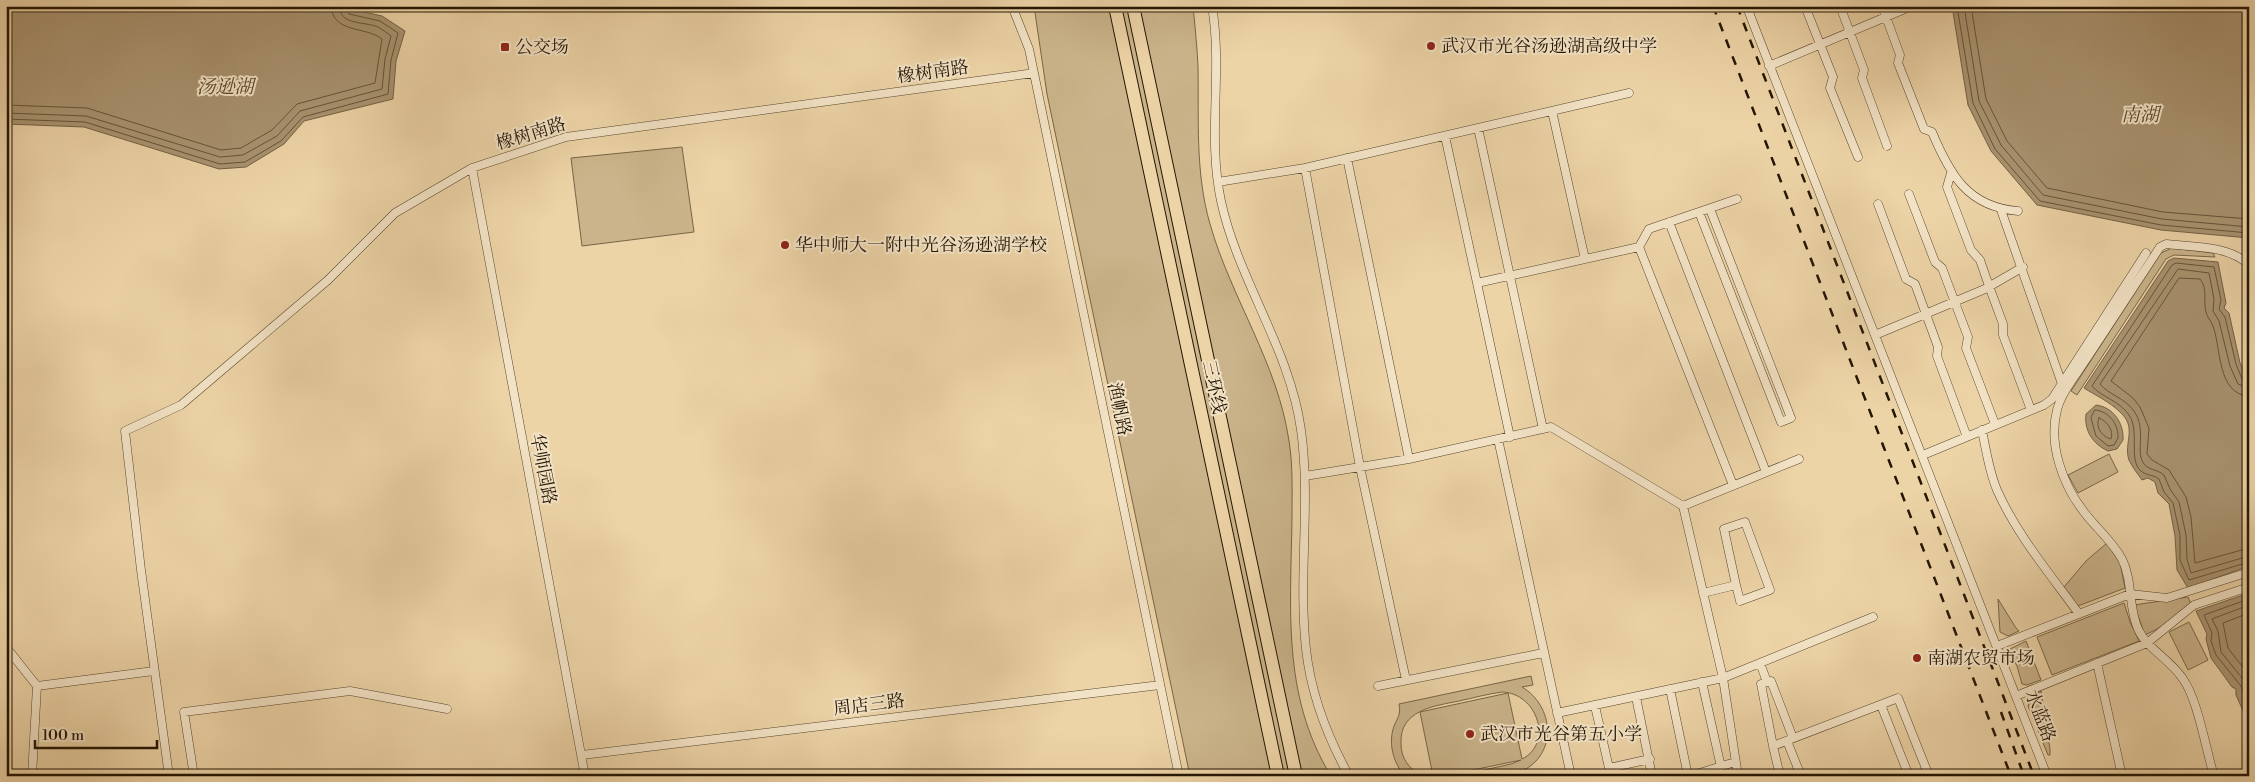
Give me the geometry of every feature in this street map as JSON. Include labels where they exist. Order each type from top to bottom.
[{"type":"highway","name":"三环线","points":[[1115,6],[1278,776]]},
{"type":"highway","name":"三环线","points":[[1134,6],[1296,776]]},
{"type":"street","name":"渔帆路","points":[[1012,6],[1029,49],[1179,776]]},
{"type":"street","points":[[1212,6],[1216,44],[1214,107],[1218,182],[1225,218],[1236,251],[1292,390],[1301,430],[1305,476],[1306,649],[1317,706],[1329,736],[1349,776]]},
{"type":"street","points":[[1806,6],[1833,77],[1830,88],[1858,157]]},
{"type":"street","points":[[1840,6],[1864,70],[1862,78],[1887,146]]},
{"type":"street","points":[[1882,6],[1900,54],[1898,63],[1924,129],[1932,132],[1951,173],[1960,184],[1975,195],[2002,210],[2018,211]]},
{"type":"street","points":[[1769,66],[1912,6]]},
{"type":"street","name":"水蓝路","points":[[1748,10],[2047,776]]},
{"type":"street","name":"橡树南路","points":[[154,671],[125,431],[181,405],[328,280],[395,214],[472,168],[566,137],[1034,73]]},
{"type":"street","points":[[1218,182],[1305,168],[1629,93]]},
{"type":"street","points":[[1552,111],[1585,259]]},
{"type":"street","points":[[1478,128],[1542,429]]},
{"type":"street","points":[[1444,136],[1510,436]]},
{"type":"street","points":[[1346,158],[1409,459]]},
{"type":"street","name":"华师园路","points":[[472,168],[586,776]]},
{"type":"street","points":[[1305,168],[1360,467],[1406,680]]},
{"type":"street","points":[[1951,173],[1947,187],[1970,250],[1980,260],[1990,286],[2003,324],[2003,335],[2031,410]]},
{"type":"street","points":[[1909,194],[1935,262],[1942,268],[1955,302],[1968,337],[1966,348],[1995,424]]},
{"type":"street","points":[[1477,283],[1639,247],[1649,229],[1737,200]]},
{"type":"street","points":[[1878,204],[1906,279],[1915,284],[1938,347],[1937,356],[1968,436]]},
{"type":"street","points":[[1699,212],[1781,422],[1791,418],[1710,208]]},
{"type":"street","points":[[2002,210],[2062,384]]},
{"type":"street","points":[[1669,222],[1766,472]]},
{"type":"street","points":[[2214,776],[2190,692],[2178,671],[2147,642],[2134,620],[2128,575],[2123,562],[2116,549],[2084,512],[2070,492],[2062,474],[2055,432],[2060,400],[2160,247],[2166,244],[2228,251],[2240,256],[2249,265]]},
{"type":"street","points":[[1639,247],[1733,485]]},
{"type":"street","points":[[1923,455],[2031,410],[2052,399],[2146,253]]},
{"type":"street","points":[[1875,335],[1990,286],[2023,267]]},
{"type":"street","points":[[1735,304],[1746,300]]},
{"type":"street","points":[[1305,476],[1409,459],[1551,427],[1683,506],[1723,678],[1738,776]]},
{"type":"street","points":[[1982,430],[1996,488],[2034,554],[2078,614]]},
{"type":"street","points":[[1498,439],[1542,653],[1571,776]]},
{"type":"street","points":[[1683,506],[1799,458]]},
{"type":"street","points":[[1745,522],[1770,590],[1740,601],[1736,585],[1724,529],[1745,522]]},
{"type":"street","points":[[1997,646],[2130,594],[2167,598],[2249,572]]},
{"type":"street","points":[[1703,594],[1736,585]]},
{"type":"street","points":[[2016,696],[2147,642],[2194,606],[2249,587]]},
{"type":"street","points":[[1557,712],[1595,706],[1723,678],[1873,617]]},
{"type":"street","points":[[6,647],[37,686],[32,776]]},
{"type":"street","points":[[1378,686],[1542,653]]},
{"type":"street","points":[[1760,663],[1767,682]]},
{"type":"street","points":[[2097,663],[2122,776]]},
{"type":"street","points":[[37,686],[154,671],[169,776]]},
{"type":"street","points":[[1780,776],[1761,684],[1771,681],[1801,776]]},
{"type":"street","points":[[1702,682],[1722,772]]},
{"type":"street","name":"周店三路","points":[[582,755],[1160,685]]},
{"type":"street","points":[[1670,689],[1689,776],[1722,772],[1735,762]]},
{"type":"street","points":[[194,776],[184,712],[350,691],[447,708]]},
{"type":"street","points":[[1636,697],[1652,776]]},
{"type":"street","points":[[1773,746],[1898,698],[1929,776]]},
{"type":"street","points":[[1881,704],[1909,776]]},
{"type":"street","points":[[1595,706],[1609,768],[1650,759]]},
{"type":"shaded area","points":[[1034,6],[1193,6],[1198,66],[1200,165],[1205,204],[1219,251],[1265,358],[1283,413],[1292,469],[1291,616],[1296,682],[1304,714],[1315,745],[1331,776],[1190,776],[1047,94]]},
{"type":"shaded area","points":[[682,147],[694,232],[582,246],[571,158]]},
{"type":"shaded area","points":[[2172,248],[2213,253],[2215,257],[2174,255],[2166,259],[2077,395],[2071,391],[2161,253]]},
{"type":"shaded area","points":[[2109,454],[2118,472],[2078,493],[2068,475]]},
{"type":"shaded area","points":[[2107,543],[2120,563],[2125,588],[2078,606],[2064,587],[2086,561]]},
{"type":"shaded area","points":[[2188,597],[2191,604],[2161,627],[2145,635],[2134,605]]},
{"type":"shaded area","points":[[1998,599],[2019,631],[2008,636],[2000,632]]},
{"type":"shaded area","points":[[2124,603],[2139,641],[2052,675],[2037,637]]},
{"type":"shaded area","points":[[2189,622],[2208,660],[2188,670],[2169,632]]},
{"type":"shaded area","points":[[2026,641],[2041,680],[2027,685],[2022,684],[2017,666],[2008,650]]},
{"type":"shaded area","points":[[1531,676],[1533,685],[1522,687],[1533,695],[1541,706],[1546,717],[1548,730],[1542,753],[1534,763],[1522,771],[1507,776],[1457,776],[1521,760],[1444,776],[1433,776],[1420,712],[1406,724],[1402,733],[1401,749],[1406,762],[1420,776],[1405,776],[1397,765],[1392,746],[1392,732],[1398,718],[1399,704]],"holes":[[[1496,693],[1507,693],[1420,712],[1429,708]],[[1508,693],[1514,695],[1532,709],[1539,731],[1537,742],[1532,752],[1522,759]]]},
{"type":"shaded area","points":[[2041,691],[2050,755],[2048,755],[2028,706],[2032,696]]},
{"type":"water","name":"汤逊湖","points":[[6,6],[348,6],[351,9],[382,16],[405,31],[396,61],[393,99],[304,121],[284,144],[246,167],[219,169],[84,127],[6,124]]},
{"type":"water","name":"南湖","points":[[1952,6],[2249,6],[2249,238],[2161,230],[2037,205],[1991,151],[1968,105]]},
{"type":"water","points":[[2174,258],[2218,262],[2226,303],[2224,308],[2229,313],[2240,363],[2249,380],[2249,566],[2188,588],[2177,570],[2175,536],[2169,504],[2158,493],[2155,482],[2148,478],[2142,480],[2130,463],[2128,454],[2129,430],[2125,418],[2112,405],[2084,388],[2168,261]]},
{"type":"water","points":[[2096,405],[2112,412],[2122,428],[2123,440],[2117,449],[2108,451],[2098,445],[2088,431],[2086,414]]},
{"type":"water","points":[[2249,593],[2249,724],[2236,695],[2236,689],[2232,687],[2211,658],[2206,639],[2207,634],[2196,611]]},
{"type":"railway","points":[[1713,6],[2011,776]]},
{"type":"railway","points":[[1737,6],[2034,776]]},
{"type":"railway","points":[[2001,712],[2024,776]]},
{"type":"place","name":"武汉市光谷汤逊湖高级中学","points":[[1431,46]]},
{"type":"place","name":"公交场","points":[[505,47]]},
{"type":"place","name":"华中师大一附中光谷汤逊湖学校","points":[[785,245]]},
{"type":"place","name":"南湖农贸市场","points":[[1917,658]]},
{"type":"place","name":"武汉市光谷第五小学","points":[[1470,734]]}]
